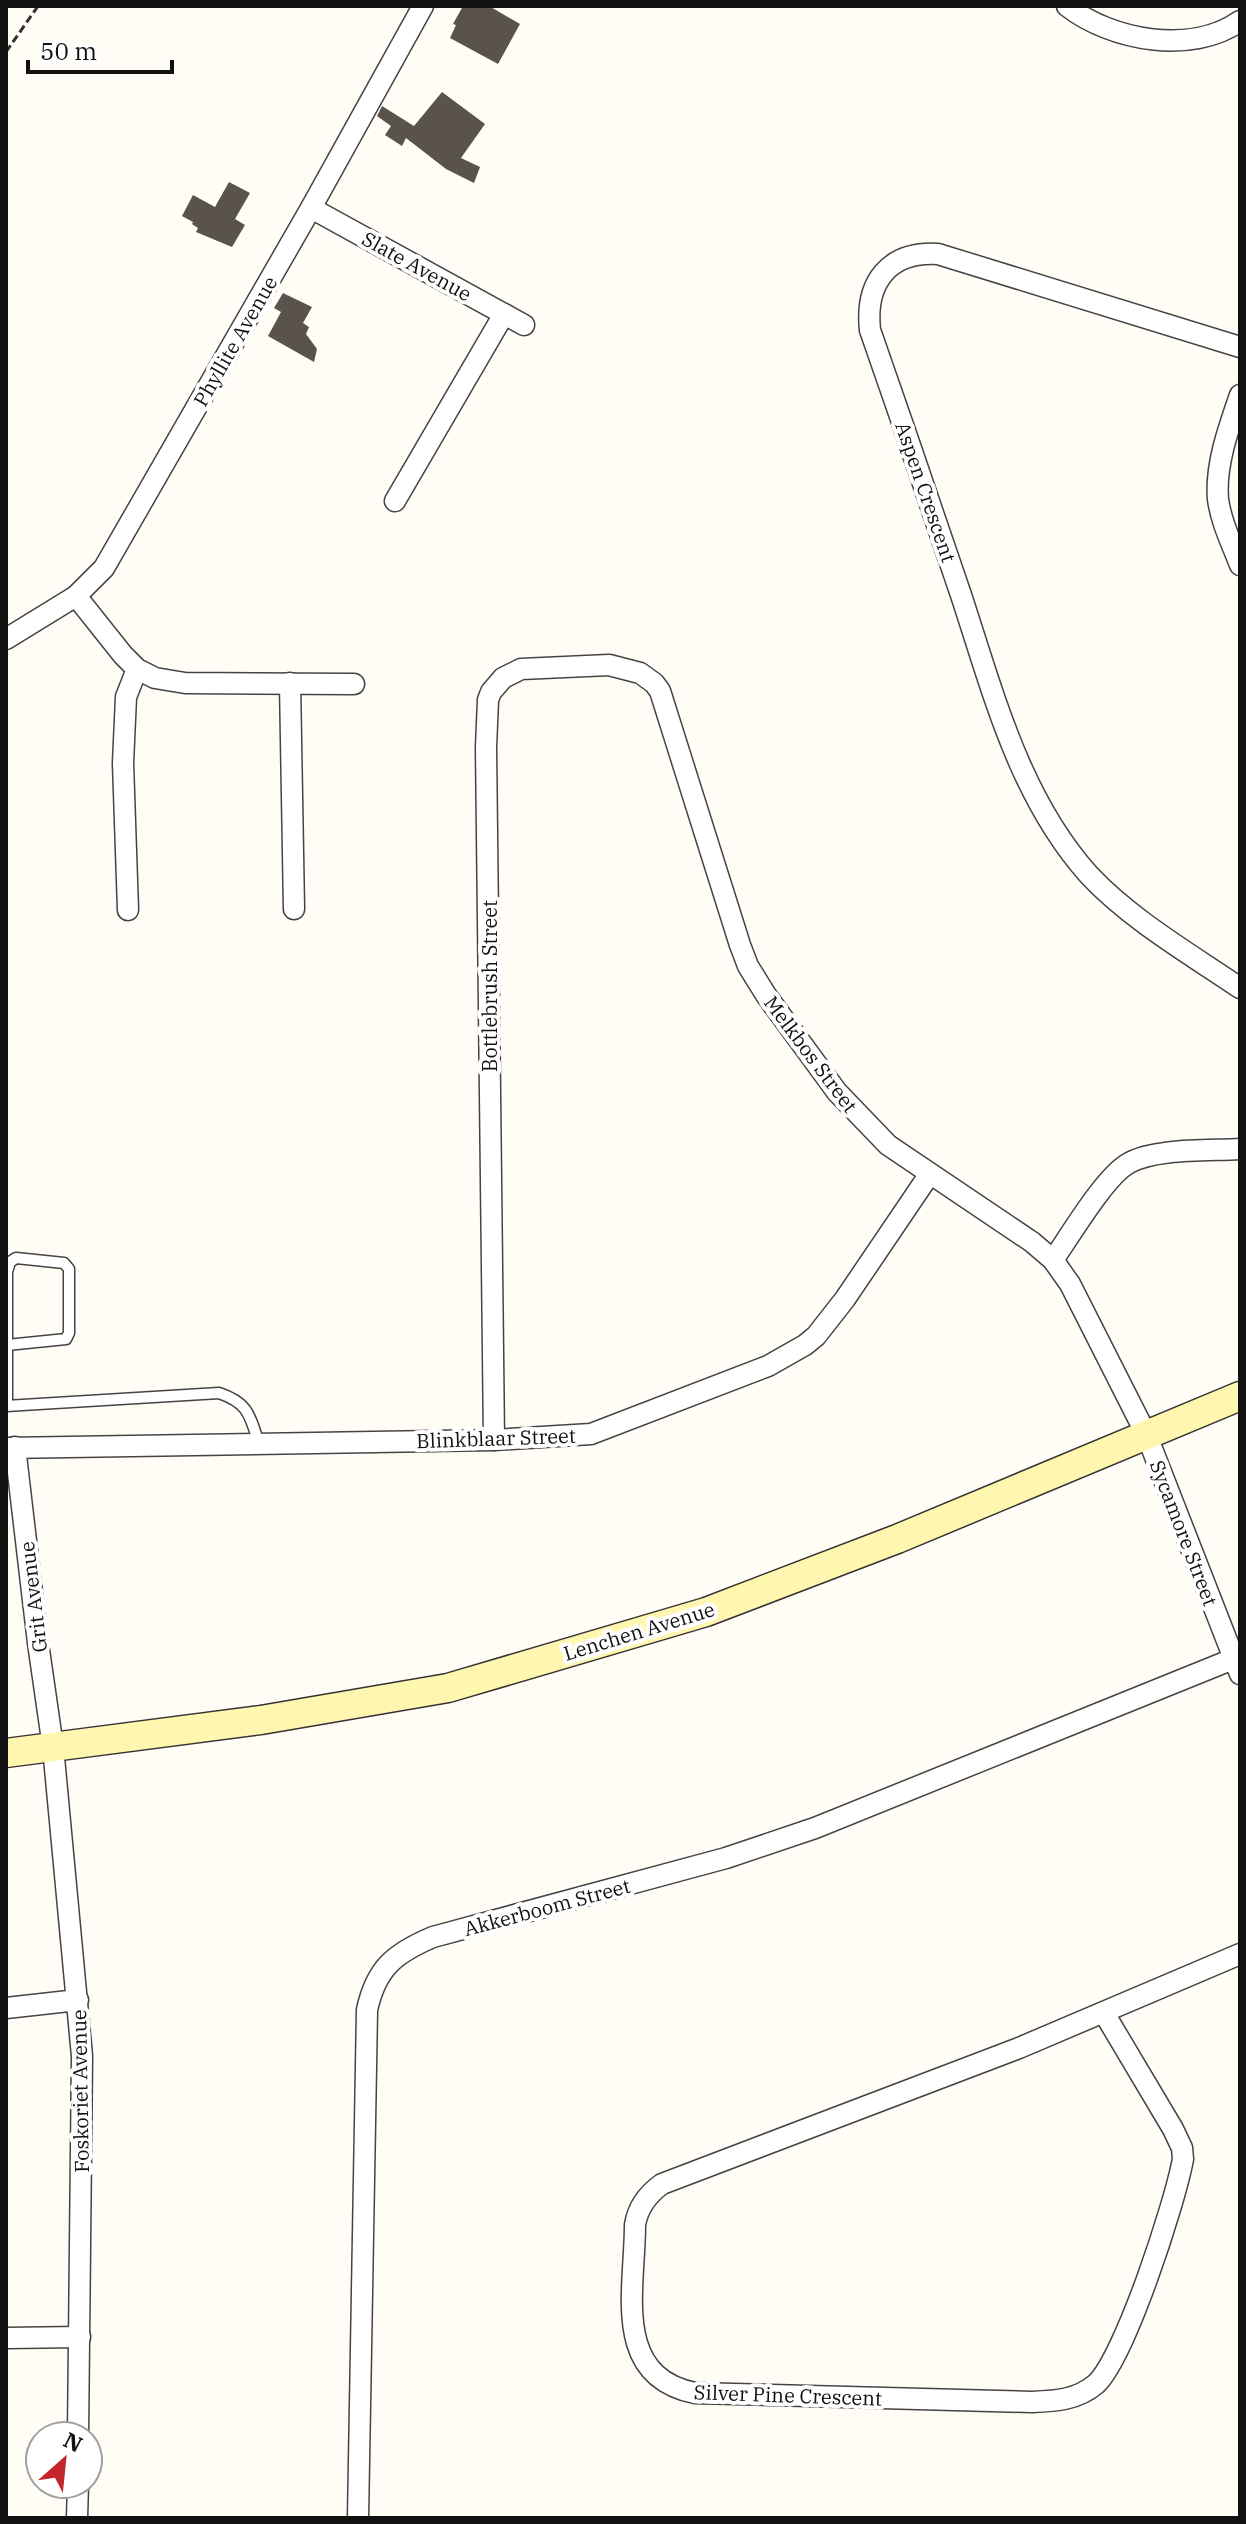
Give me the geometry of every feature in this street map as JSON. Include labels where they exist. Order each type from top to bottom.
[{"type":"main road","name":"Lenchen Avenue","points":[[6,1753],[261,1720],[448,1688],[706,1612],[897,1539],[1240,1396]]},
{"type":"street","name":"Phyllite Avenue","points":[[6,639],[76,596],[104,568],[423,6]]},
{"type":"street","points":[[1067,6],[1084,19],[1108,28],[1155,38],[1180,40],[1213,36],[1240,21]]},
{"type":"street","name":"Slate Avenue","points":[[311,208],[524,325]]},
{"type":"street","name":"Aspen Crescent","points":[[1240,347],[938,254],[912,255],[885,271],[877,281],[868,308],[870,330],[988,676],[1027,782],[1046,819],[1091,877],[1157,931],[1240,988]]},
{"type":"street","points":[[395,501],[504,314]]},
{"type":"street","points":[[1240,395],[1222,455],[1218,485],[1223,522],[1240,565]]},
{"type":"street","points":[[76,596],[137,669],[155,678],[175,682],[354,684]]},
{"type":"street","name":"Bottlebrush Street","points":[[494,1440],[488,700],[497,682],[521,669],[609,665],[640,673]]},
{"type":"street","points":[[128,910],[124,750],[126,697],[137,669]]},
{"type":"street","name":"Melkbos Street","points":[[640,673],[654,683],[665,706],[705,840],[740,945],[755,978],[837,1092],[888,1145],[1032,1242],[1053,1260],[1070,1284],[1147,1436]]},
{"type":"street","points":[[290,683],[294,909]]},
{"type":"street","points":[[1053,1260],[1108,1184],[1129,1163],[1168,1154],[1240,1149]]},
{"type":"street","name":"Blinkblaar Street","points":[[10,1448],[494,1440],[591,1434],[768,1366],[798,1350],[827,1324],[929,1175]]},
{"type":"street","name":"Sycamore Street","points":[[1147,1436],[1236,1667]]},
{"type":"street","name":"Grit Avenue","points":[[10,1448],[53,1747]]},
{"type":"street","name":"Akkerboom Street","points":[[358,2518],[367,2010],[376,1982],[390,1962],[410,1947],[433,1937],[726,1858],[815,1828],[1236,1667]]},
{"type":"street","name":"Foskoriet Avenue","points":[[53,1747],[84,2086],[78,2420]]},
{"type":"street","name":"Silver Pine Crescent","points":[[1104,2013],[1173,2129],[1182,2148],[1183,2159],[1143,2286],[1115,2358],[1095,2384],[1073,2398],[1032,2402],[695,2393],[668,2385],[648,2368],[634,2335],[635,2225],[641,2207],[657,2187],[1019,2048],[1240,1954]]},
{"type":"street","points":[[6,2008],[78,2000]]},
{"type":"street","points":[[6,2338],[80,2337]]},
{"type":"lane","points":[[7,1345],[66,1339],[69,1333],[69,1269],[64,1263],[16,1258],[10,1262],[7,1272],[7,1345],[7,1406],[219,1393],[236,1398],[249,1411],[259,1444]]},
{"type":"path","points":[[6,52],[38,6]]},
{"type":"building","points":[[463,6],[489,6],[520,24],[498,64],[450,38],[456,25],[453,24]]},
{"type":"building","points":[[442,92],[485,124],[461,158],[480,167],[474,183],[446,169],[406,138],[402,146],[385,135],[391,126],[377,116],[382,106],[414,126]]},
{"type":"building","points":[[229,182],[250,193],[235,219],[245,225],[232,247],[196,232],[198,228],[193,222],[182,216],[193,195],[215,207]]},
{"type":"building","points":[[283,293],[312,307],[303,323],[309,327],[306,334],[317,349],[314,362],[268,336],[281,312],[274,308]]}]
